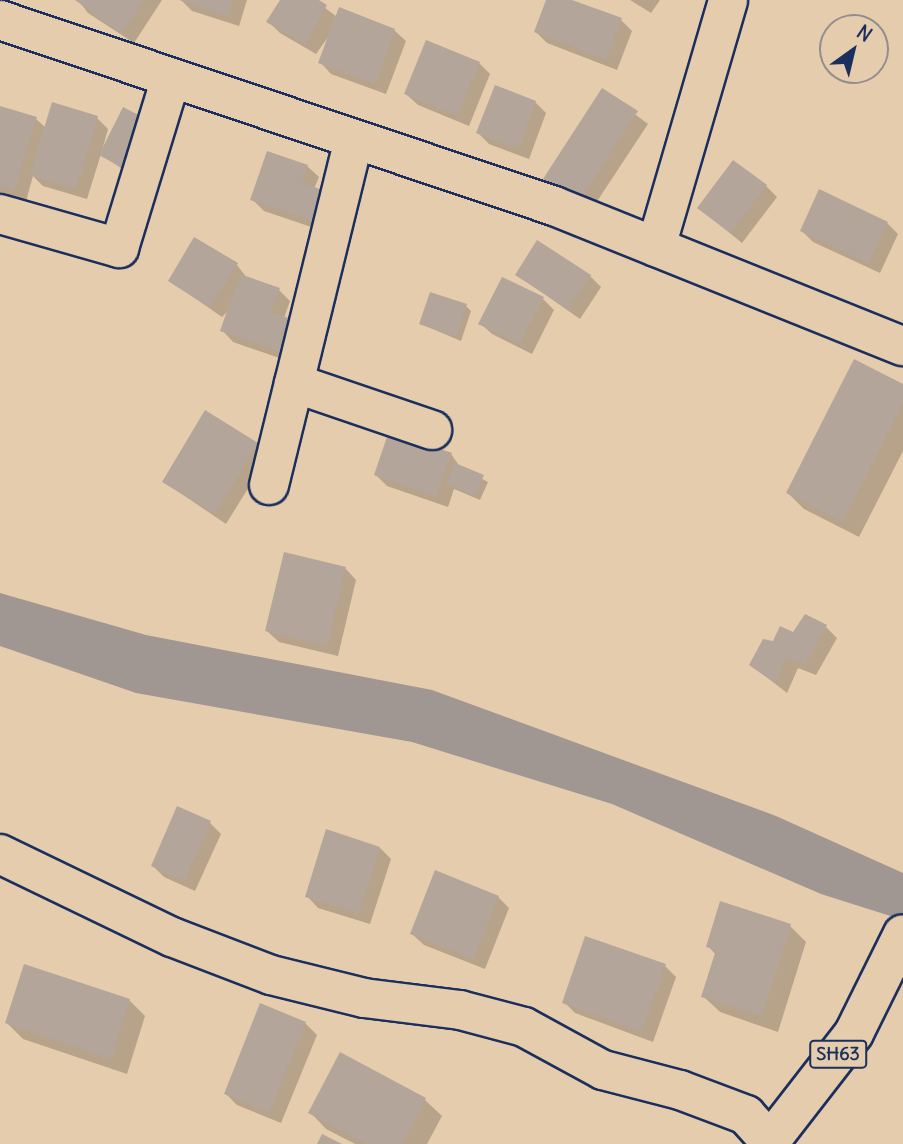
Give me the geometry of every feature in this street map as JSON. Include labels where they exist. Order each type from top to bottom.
[{"type":"street","points":[[656,247],[728,0]]},
{"type":"street","points":[[0,20],[554,206],[903,346]]},
{"type":"street","points":[[0,214],[119,248],[171,78]]},
{"type":"street","points":[[269,485],[354,139]]},
{"type":"street","points":[[294,383],[432,430]]},
{"type":"street","points":[[0,854],[172,937],[271,975],[365,998],[460,1010],[524,1027],[603,1070],[680,1090],[746,1115],[769,1143]]},
{"type":"street","name":"SH63","points":[[769,1143],[854,1033],[898,944]]},
{"type":"shaded area","points":[[0,593],[146,635],[432,690],[776,816],[903,873],[903,920],[821,894],[612,804],[412,742],[136,693],[0,646]]},
{"type":"building","points":[[75,0],[144,0],[122,34]]},
{"type":"building","points":[[179,0],[233,0],[227,16]]},
{"type":"building","points":[[280,0],[319,0],[327,5],[305,44],[266,22]]},
{"type":"building","points":[[546,0],[572,0],[622,18],[606,60],[534,32]]},
{"type":"building","points":[[339,7],[395,29],[375,84],[318,63]]},
{"type":"building","points":[[426,40],[480,62],[457,116],[404,94]]},
{"type":"building","points":[[495,85],[536,101],[518,149],[476,133]]},
{"type":"building","points":[[602,88],[638,111],[578,203],[543,179]]},
{"type":"building","points":[[52,102],[98,116],[76,189],[30,175]]},
{"type":"building","points":[[0,106],[37,117],[14,191],[0,186]]},
{"type":"building","points":[[123,107],[152,122],[126,170],[99,155]]},
{"type":"building","points":[[267,151],[308,165],[302,183],[332,193],[321,224],[250,200]]},
{"type":"building","points":[[733,160],[767,185],[730,233],[697,208]]},
{"type":"building","points":[[819,189],[888,222],[868,263],[800,231]]},
{"type":"building","points":[[194,237],[238,263],[210,308],[168,281]]},
{"type":"building","points":[[537,240],[591,275],[568,309],[515,275]]},
{"type":"building","points":[[240,274],[280,288],[271,312],[297,321],[286,354],[220,331]]},
{"type":"building","points":[[502,277],[544,297],[520,344],[478,324]]},
{"type":"building","points":[[430,292],[467,304],[456,337],[419,324]]},
{"type":"building","points":[[854,359],[903,384],[903,403],[842,522],[786,493]]},
{"type":"building","points":[[205,410],[258,443],[215,514],[162,482]]},
{"type":"building","points":[[389,431],[452,453],[436,497],[374,475]]},
{"type":"building","points":[[455,463],[484,475],[475,496],[446,484]]},
{"type":"building","points":[[284,552],[346,567],[327,646],[265,631]]},
{"type":"building","points":[[805,614],[827,625],[805,665],[786,658],[775,683],[749,665],[763,639],[773,641],[780,626],[793,632]]},
{"type":"building","points":[[177,806],[211,821],[184,881],[151,866]]},
{"type":"building","points":[[326,829],[380,847],[359,914],[305,897]]},
{"type":"building","points":[[435,870],[499,896],[473,959],[410,934]]},
{"type":"building","points":[[720,901],[791,924],[762,1016],[701,997],[716,950],[706,947]]},
{"type":"building","points":[[585,936],[666,964],[642,1032],[562,1003]]},
{"type":"building","points":[[24,964],[130,999],[111,1059],[5,1023]]},
{"type":"building","points":[[260,1003],[306,1022],[269,1113],[224,1094]]},
{"type":"building","points":[[340,1052],[426,1098],[402,1144],[367,1144],[308,1113]]},
{"type":"building","points":[[322,1134],[342,1144],[317,1144]]}]
